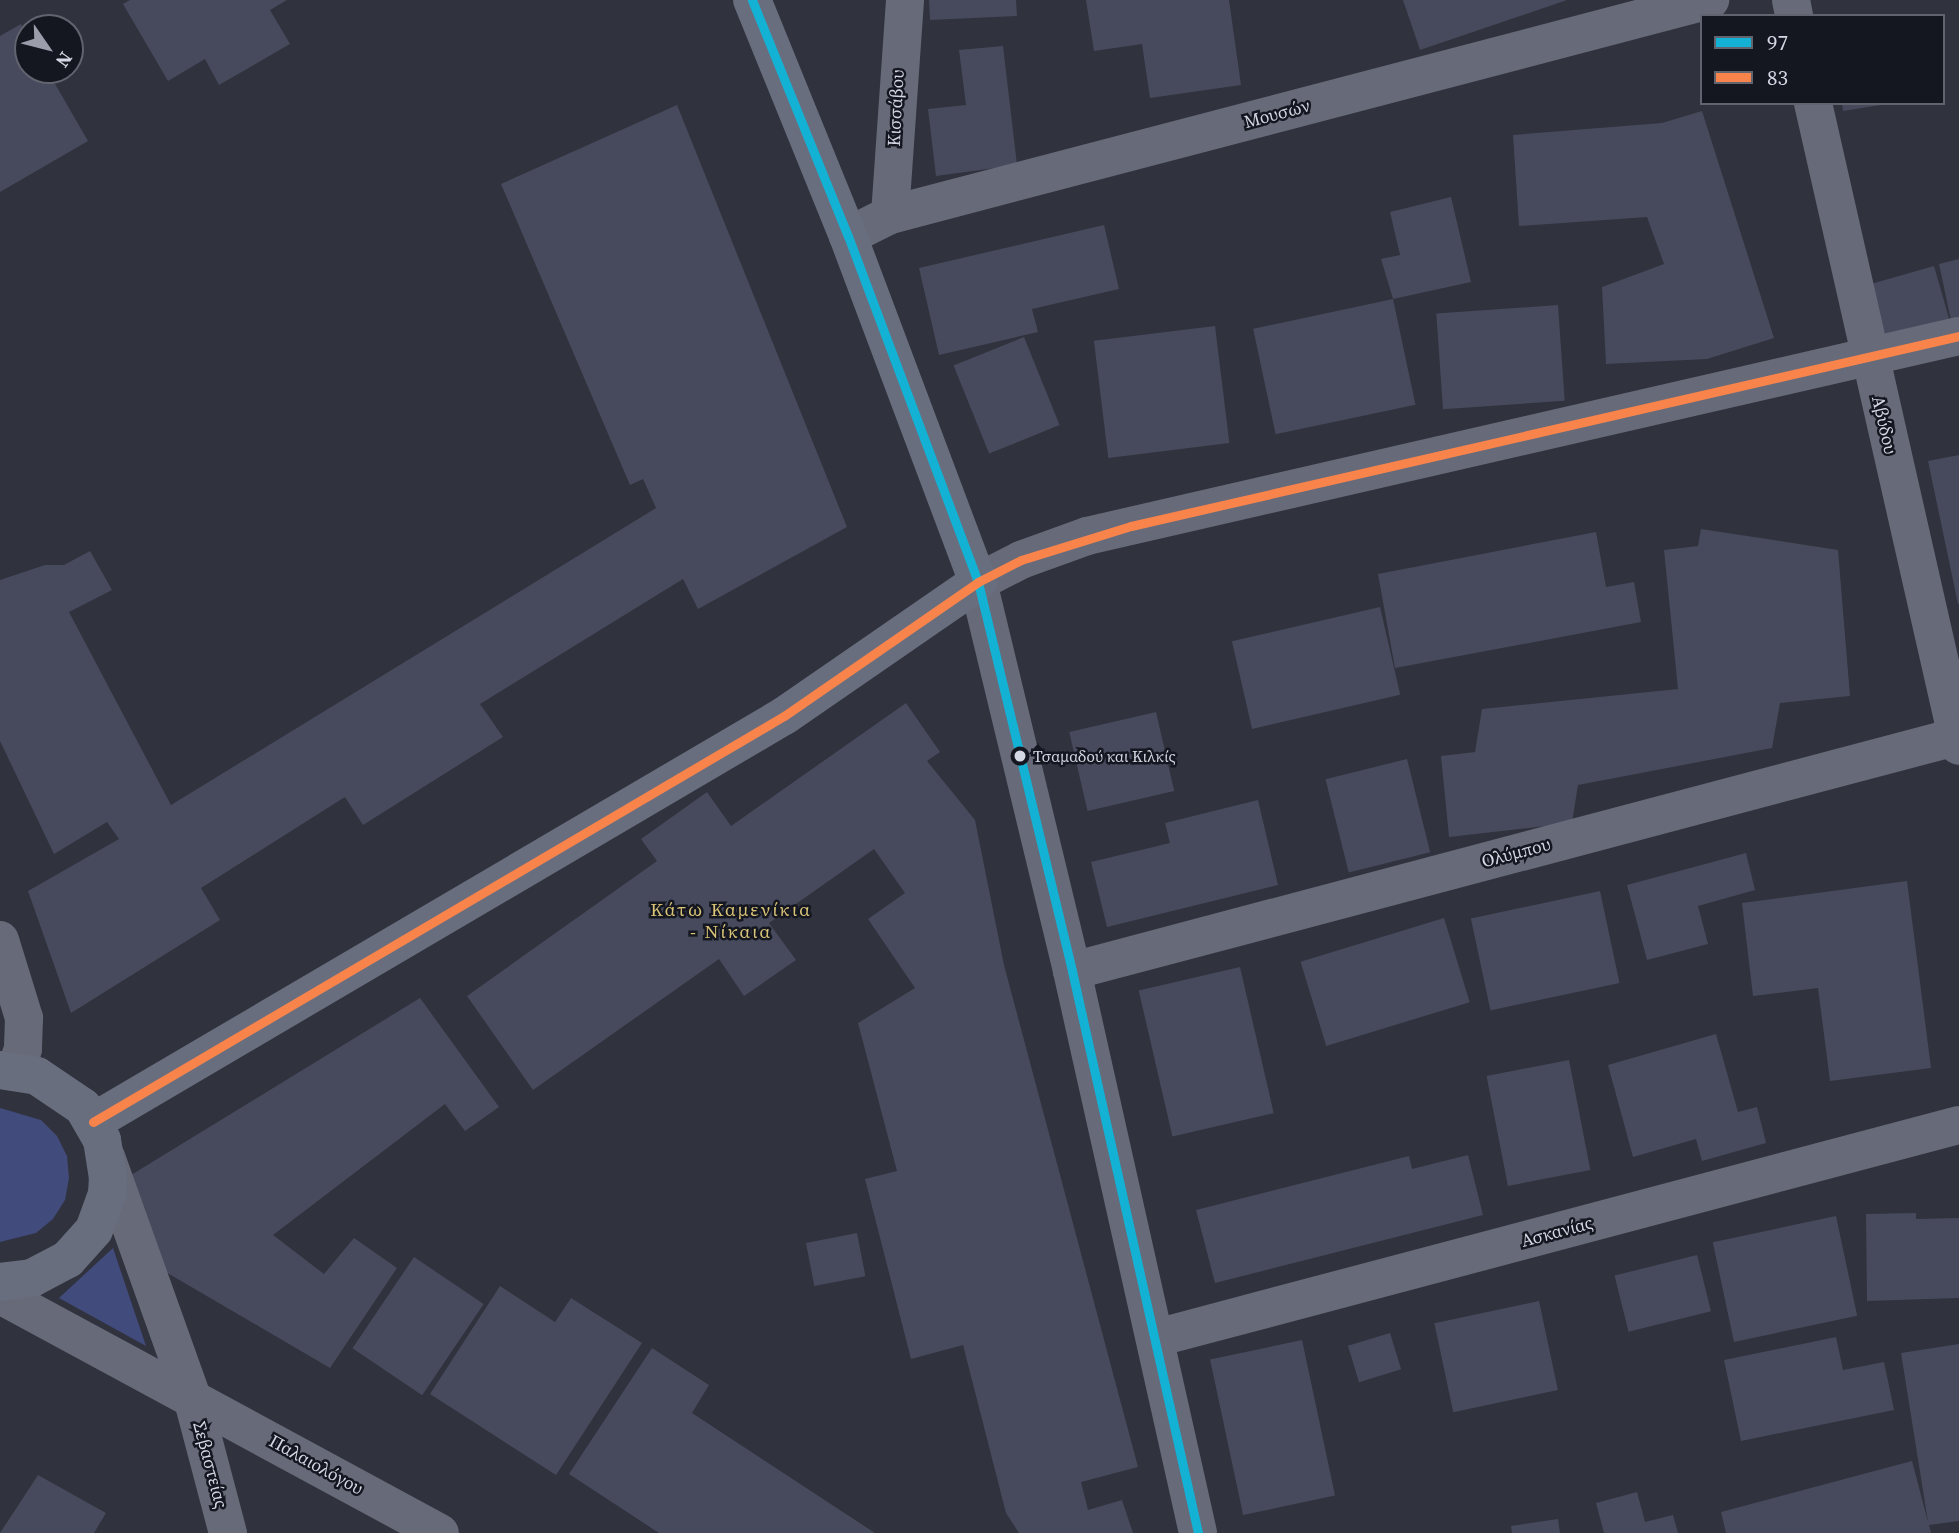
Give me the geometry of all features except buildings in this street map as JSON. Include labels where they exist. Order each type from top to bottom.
[{"type":"main road","points":[[93,1122],[784,716],[978,582],[848,236],[752,0]]},
{"type":"main road","points":[[0,1282],[32,1278],[50,1270],[82,1244],[94,1230],[107,1194],[106,1157],[93,1122],[83,1107],[54,1084],[8,1070]]},
{"type":"street","name":"Κισσάβου","points":[[890,215],[905,0]]},
{"type":"street","name":"Μουσών","points":[[848,236],[890,215],[1710,0]]},
{"type":"street","name":"Αβύδου","points":[[1813,105],[1868,357],[1958,740]]},
{"type":"street","points":[[1198,1533],[1072,971],[978,582],[1021,560],[1087,536],[1959,336]]},
{"type":"street","name":"Ολύμπου","points":[[1072,971],[1958,740]]},
{"type":"street","points":[[0,940],[24,1018],[23,1049],[8,1070]]},
{"type":"street","name":"Ασκανίας","points":[[1156,1338],[1959,1125]]},
{"type":"street","name":"Σεβαστείας","points":[[106,1157],[192,1397],[228,1533]]},
{"type":"street","name":"Παλαιολόγου","points":[[0,1295],[440,1533]]},
{"type":"shaded area","points":[[0,1108],[41,1120],[57,1136],[67,1156],[69,1178],[65,1200],[53,1219],[36,1233],[0,1242]]},
{"type":"shaded area","points":[[113,1248],[146,1346],[59,1298]]},
{"type":"transit line","name":"97","points":[[752,0],[848,236],[978,582],[1072,971],[1198,1533]]},
{"type":"transit line","name":"83","points":[[93,1122],[784,716],[978,582],[1021,560],[1131,526],[1959,336]]},
{"type":"place","name":"Τσαμαδού και Κιλκίς","points":[[1020,756]]},
{"type":"district","name":"Κάτω Καμενίκια - Νίκαια","points":[[731,921]]}]
